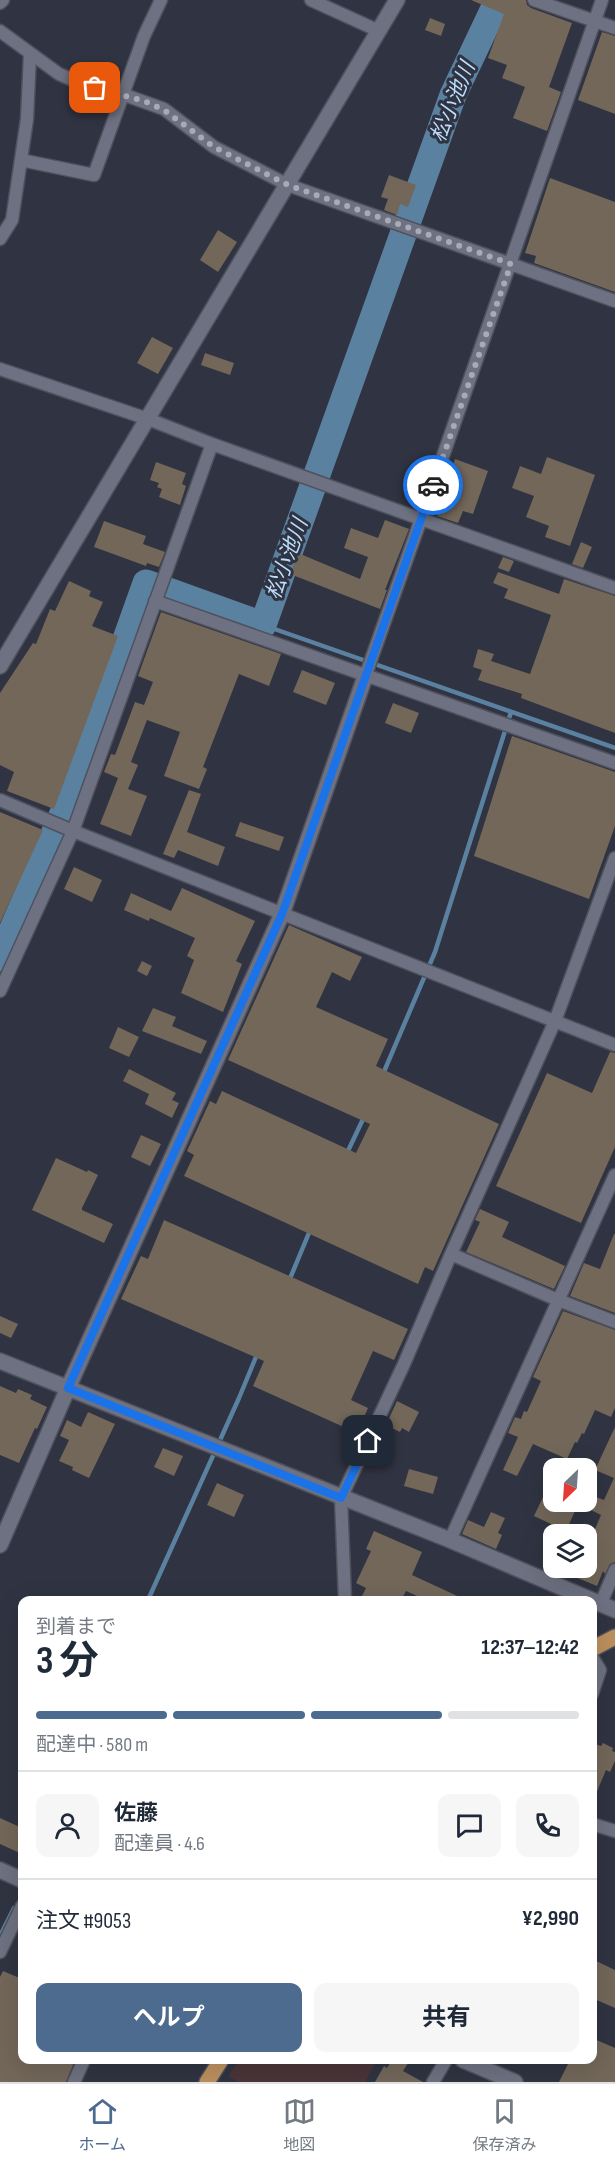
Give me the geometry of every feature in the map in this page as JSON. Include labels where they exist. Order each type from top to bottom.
[{"type":"main road","points":[[597,1646],[615,1637]]},
{"type":"main road","points":[[207,2082],[218,2064]]},
{"type":"street","points":[[21,160],[94,175],[144,36],[161,0]]},
{"type":"street","points":[[311,0],[379,31]]},
{"type":"street","points":[[0,666],[397,0]]},
{"type":"street","points":[[534,0],[615,28]]},
{"type":"street","points":[[0,1545],[68,1388],[282,914],[602,0]]},
{"type":"street","points":[[0,31],[59,74],[82,84],[122,94],[164,110],[214,147],[288,185],[615,301]]},
{"type":"street","points":[[0,239],[12,220],[27,119],[30,54]]},
{"type":"street","points":[[0,369],[148,419],[615,588]]},
{"type":"street","points":[[0,992],[70,830],[212,444]]},
{"type":"street","points":[[155,600],[615,763]]},
{"type":"street","points":[[0,800],[70,830],[615,1045]]},
{"type":"street","points":[[345,1596],[341,1498],[404,1364],[555,1021],[615,858]]},
{"type":"street","points":[[450,1540],[615,1175]]},
{"type":"street","points":[[451,1254],[615,1322]]},
{"type":"street","points":[[0,1361],[450,1540],[578,1596]]},
{"type":"street","points":[[603,1607],[615,1570]]},
{"type":"street","points":[[597,1826],[615,1831]]},
{"type":"street","points":[[0,1870],[18,1878]]},
{"type":"street","points":[[0,1952],[18,1914]]},
{"type":"street","points":[[74,2082],[82,2064]]},
{"type":"street","points":[[433,2082],[444,2064]]},
{"type":"street","points":[[472,2064],[515,2082]]},
{"type":"shaded area","points":[[236,2064],[375,2064],[365,2082],[238,2082],[228,2076]]},
{"type":"building","points":[[471,0],[526,0],[527,5],[531,8],[572,23],[549,87],[561,92],[547,131],[513,118],[525,87],[502,78],[507,65],[488,58],[504,14]]},
{"type":"building","points":[[430,18],[445,24],[441,36],[425,30]]},
{"type":"building","points":[[602,32],[615,36],[615,114],[578,100]]},
{"type":"building","points":[[389,175],[416,185],[408,207],[400,204],[397,215],[384,210],[388,199],[381,197]]},
{"type":"building","points":[[550,178],[615,202],[615,292],[534,263],[536,256],[525,253]]},
{"type":"building","points":[[218,230],[237,242],[218,272],[200,260]]},
{"type":"building","points":[[152,337],[173,348],[158,374],[137,363]]},
{"type":"building","points":[[205,353],[234,363],[230,375],[201,365]]},
{"type":"building","points":[[547,457],[595,475],[570,546],[545,537],[549,526],[526,517],[534,496],[512,488],[520,466],[541,474]]},
{"type":"building","points":[[455,459],[488,471],[473,514],[463,511],[458,523],[437,516]]},
{"type":"building","points":[[156,462],[186,473],[182,484],[186,486],[180,505],[159,497],[162,489],[157,487],[159,483],[150,480]]},
{"type":"building","points":[[385,520],[409,529],[380,609],[290,574],[298,553],[360,579],[368,557],[344,548],[351,528],[378,538]]},
{"type":"building","points":[[104,521],[146,536],[143,544],[165,552],[159,567],[147,563],[146,566],[94,547]]},
{"type":"building","points":[[581,542],[592,547],[583,568],[572,564]]},
{"type":"building","points":[[503,557],[514,561],[509,572],[498,568]]},
{"type":"building","points":[[498,572],[559,594],[564,579],[615,596],[615,733],[521,698],[522,694],[478,680],[482,670],[473,667],[478,649],[494,654],[491,661],[530,674],[551,615],[504,598],[508,589],[493,583]]},
{"type":"building","points":[[69,581],[91,591],[89,596],[103,602],[92,626],[118,636],[54,809],[7,791],[14,772],[0,765],[0,693],[33,643],[36,644],[50,609],[55,611]]},
{"type":"building","points":[[161,612],[281,654],[269,686],[239,674],[203,767],[207,769],[199,789],[164,776],[180,732],[147,720],[131,762],[138,765],[128,789],[147,796],[131,836],[100,824],[118,778],[104,772],[111,754],[115,755],[135,702],[144,705],[153,682],[138,676]]},
{"type":"building","points":[[302,670],[335,683],[326,705],[293,692]]},
{"type":"building","points":[[393,703],[419,713],[411,733],[385,723]]},
{"type":"building","points":[[512,736],[615,772],[615,826],[589,899],[474,856]]},
{"type":"building","points":[[189,790],[201,794],[187,832],[225,847],[218,866],[178,850],[174,858],[163,854]]},
{"type":"building","points":[[0,812],[43,830],[0,923]]},
{"type":"building","points":[[240,822],[284,837],[279,851],[235,836]]},
{"type":"building","points":[[74,867],[102,880],[92,902],[64,889]]},
{"type":"building","points":[[182,888],[255,921],[236,961],[242,964],[223,1012],[181,993],[194,960],[187,956],[195,938],[150,918],[149,921],[124,910],[131,893],[171,911]]},
{"type":"building","points":[[289,925],[362,957],[350,981],[332,972],[316,1007],[388,1039],[376,1066],[499,1124],[433,1271],[425,1267],[418,1284],[184,1176],[194,1155],[187,1151],[210,1101],[216,1104],[222,1091],[356,1153],[370,1124],[228,1060]]},
{"type":"building","points":[[142,961],[152,966],[147,976],[137,971]]},
{"type":"building","points":[[153,1008],[176,1017],[172,1026],[207,1041],[201,1054],[142,1031]]},
{"type":"building","points":[[118,1027],[139,1037],[129,1057],[109,1048]]},
{"type":"building","points":[[610,1052],[615,1053],[615,1147],[581,1223],[496,1186],[547,1073],[592,1093]]},
{"type":"building","points":[[129,1069],[176,1093],[172,1100],[179,1103],[172,1118],[145,1104],[149,1094],[123,1081]]},
{"type":"building","points":[[141,1135],[161,1144],[150,1166],[131,1157]]},
{"type":"building","points":[[56,1158],[98,1175],[82,1210],[113,1224],[104,1243],[32,1210]]},
{"type":"building","points":[[480,1209],[509,1222],[502,1237],[565,1266],[554,1289],[466,1252],[480,1222],[475,1220]]},
{"type":"building","points":[[164,1220],[408,1329],[394,1360],[373,1351],[351,1400],[368,1408],[357,1433],[253,1386],[264,1361],[121,1299],[141,1256],[148,1259]]},
{"type":"building","points":[[614,1234],[615,1313],[570,1296],[584,1263],[600,1269]]},
{"type":"building","points":[[563,1311],[615,1330],[615,1408],[611,1417],[595,1410],[584,1434],[582,1433],[577,1443],[575,1442],[567,1458],[533,1444],[517,1476],[503,1470],[518,1437],[508,1433],[515,1417],[521,1419],[524,1411],[527,1412],[541,1381],[533,1377]]},
{"type":"building","points":[[0,1316],[18,1324],[11,1338],[0,1333]]},
{"type":"building","points":[[0,1386],[16,1393],[18,1389],[32,1395],[30,1399],[47,1407],[19,1463],[0,1455]]},
{"type":"building","points":[[397,1401],[419,1412],[409,1432],[402,1428],[400,1432],[386,1425]]},
{"type":"building","points":[[88,1412],[115,1424],[89,1478],[59,1461],[69,1440],[60,1436],[67,1420],[81,1427]]},
{"type":"building","points":[[615,1427],[615,1562],[610,1564],[605,1574],[603,1571],[597,1586],[577,1578],[597,1578],[597,1524],[601,1515],[595,1512],[597,1512],[597,1497],[604,1500],[614,1478],[597,1471],[597,1466]]},
{"type":"building","points":[[163,1448],[183,1456],[174,1476],[154,1467]]},
{"type":"building","points":[[409,1469],[438,1477],[433,1494],[404,1486]]},
{"type":"building","points":[[217,1483],[244,1495],[234,1517],[207,1505]]},
{"type":"building","points":[[543,1497],[543,1512],[575,1512],[569,1524],[551,1524],[534,1516]]},
{"type":"building","points":[[491,1512],[505,1518],[498,1533],[502,1535],[496,1549],[462,1534],[468,1520],[484,1527]]},
{"type":"building","points":[[374,1531],[422,1552],[412,1575],[457,1596],[417,1596],[406,1591],[403,1596],[362,1596],[366,1588],[356,1583],[371,1551],[366,1549]]},
{"type":"building","points":[[603,1743],[613,1748],[615,1761],[610,1772],[606,1770],[597,1791],[597,1745],[601,1746]]},
{"type":"building","points":[[0,1818],[18,1826],[18,1852],[0,1844]]},
{"type":"building","points":[[597,1961],[615,1970],[615,2008],[597,2000]]},
{"type":"building","points":[[3,1971],[18,1977],[18,2064],[73,2064],[66,2082],[0,2082],[0,1977]]},
{"type":"building","points":[[597,2040],[615,2048],[615,2082],[559,2082],[568,2064],[597,2064]]},
{"type":"building","points":[[390,2064],[407,2064],[403,2071],[423,2082],[375,2082],[384,2066],[387,2068]]},
{"type":"waterway","name":"松小池川","points":[[0,958],[68,802],[146,583],[263,625],[453,95],[498,0]]},
{"type":"waterway","points":[[263,625],[615,748]]},
{"type":"waterway","points":[[383,1074],[435,952],[511,712]]},
{"type":"waterway","points":[[347,1153],[364,1117]]},
{"type":"waterway","points":[[289,1281],[311,1228]]},
{"type":"waterway","points":[[150,1596],[258,1352]]},
{"type":"waterway","points":[[0,1936],[14,1908]]},
{"type":"way so far","points":[[95,88],[144,101],[164,110],[214,147],[288,185],[511,264],[433,485]]},
{"type":"route","points":[[368,1441],[341,1498],[68,1388],[282,914],[433,485]]}]
